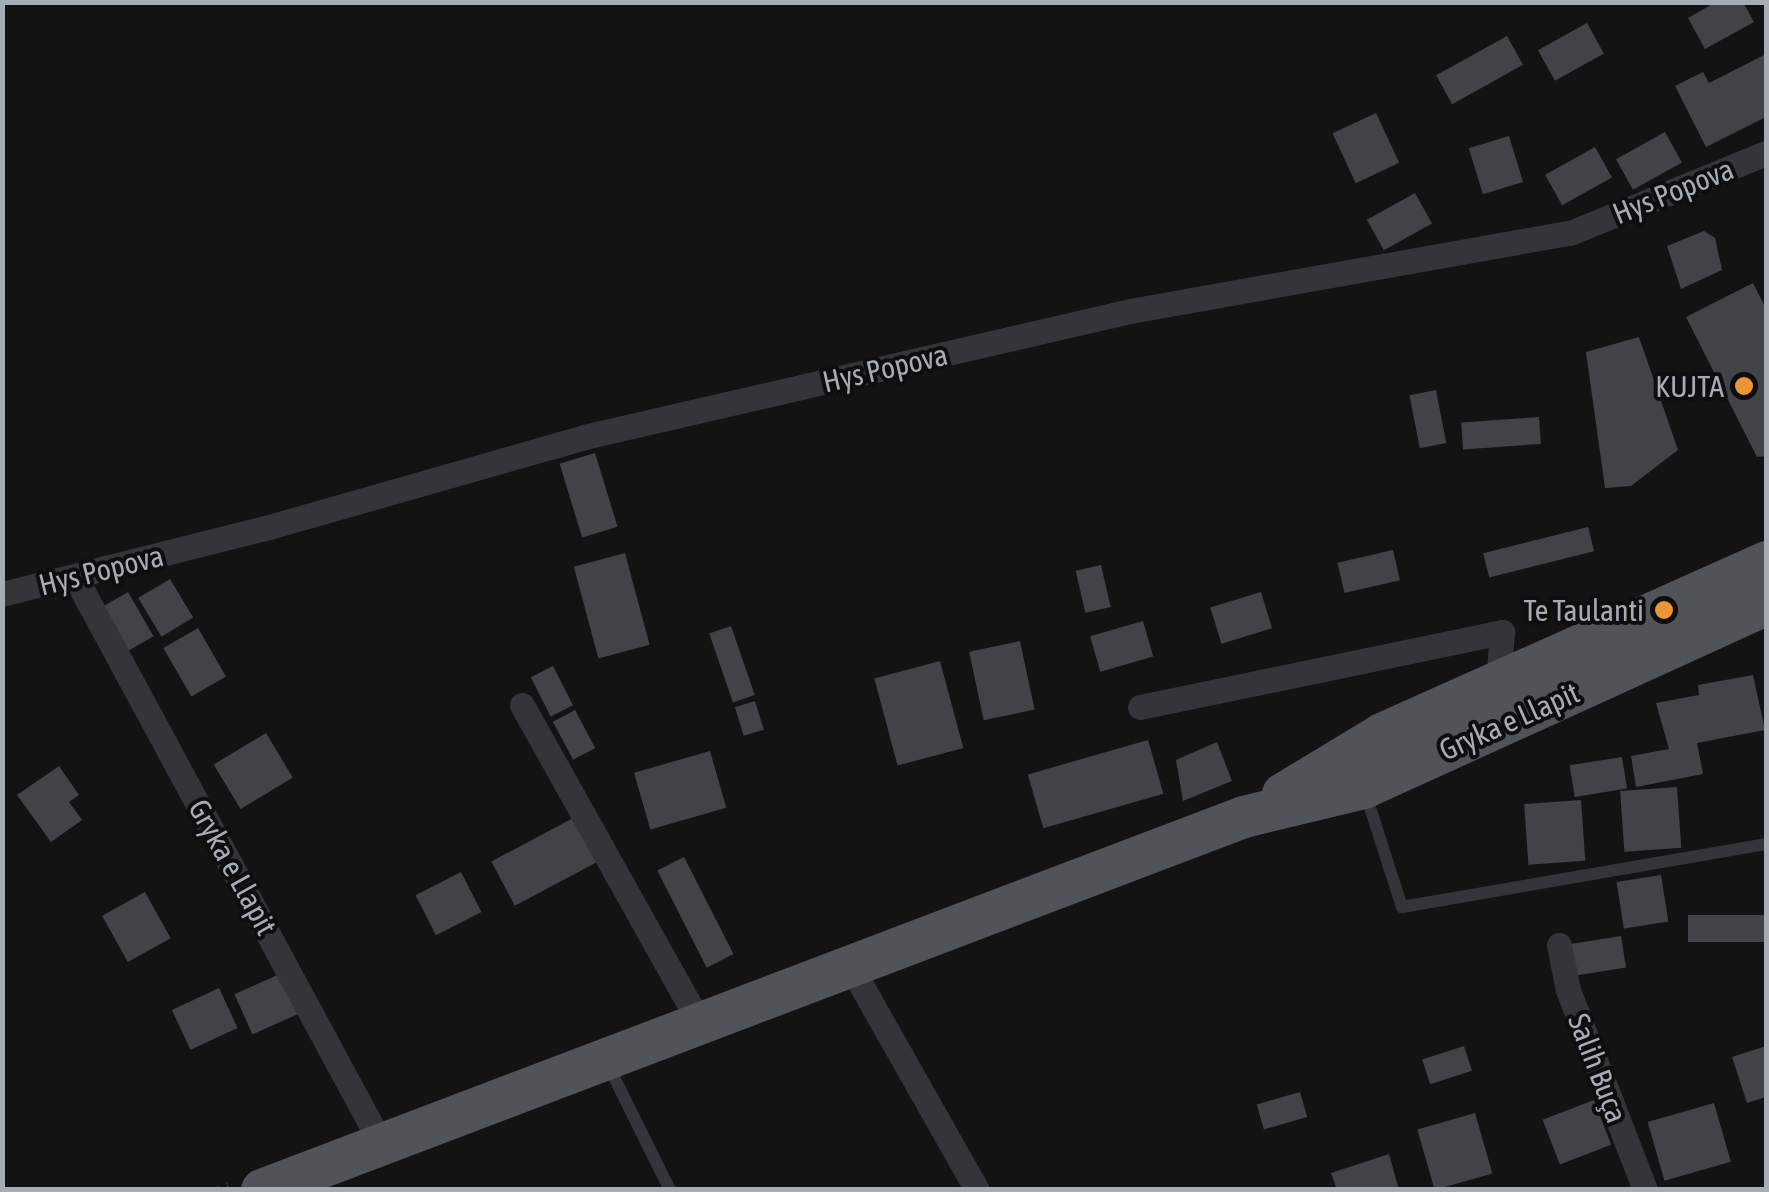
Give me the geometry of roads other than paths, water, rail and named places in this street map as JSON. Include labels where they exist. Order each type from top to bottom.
[{"type":"main road","name":"Gryka e Llapit","points":[[1244,817],[1382,734],[1766,562]]},
{"type":"main road","name":"Gryka e Llapit","points":[[262,1190],[702,1027],[1244,817],[1364,788],[1766,605]]},
{"type":"street","name":"Hys Popova","points":[[2,594],[584,437],[1111,315],[1570,234],[1766,153]]},
{"type":"street","name":"Gryka e Llapit","points":[[82,590],[382,1145]]},
{"type":"street","name":"Gryka e Llapit","points":[[1140,708],[1502,632],[1498,684]]},
{"type":"street","points":[[522,705],[702,1027]]},
{"type":"street","name":"Salih Buça","points":[[1559,945],[1568,990],[1645,1190]]},
{"type":"street","points":[[852,969],[977,1190]]},
{"type":"lane","points":[[1364,788],[1402,907],[1766,844]]},
{"type":"lane","points":[[606,1062],[670,1190]]},
{"type":"place","name":"KUJTA","points":[[1744,386]]},
{"type":"place","name":"Te Taulanti","points":[[1664,610]]}]
